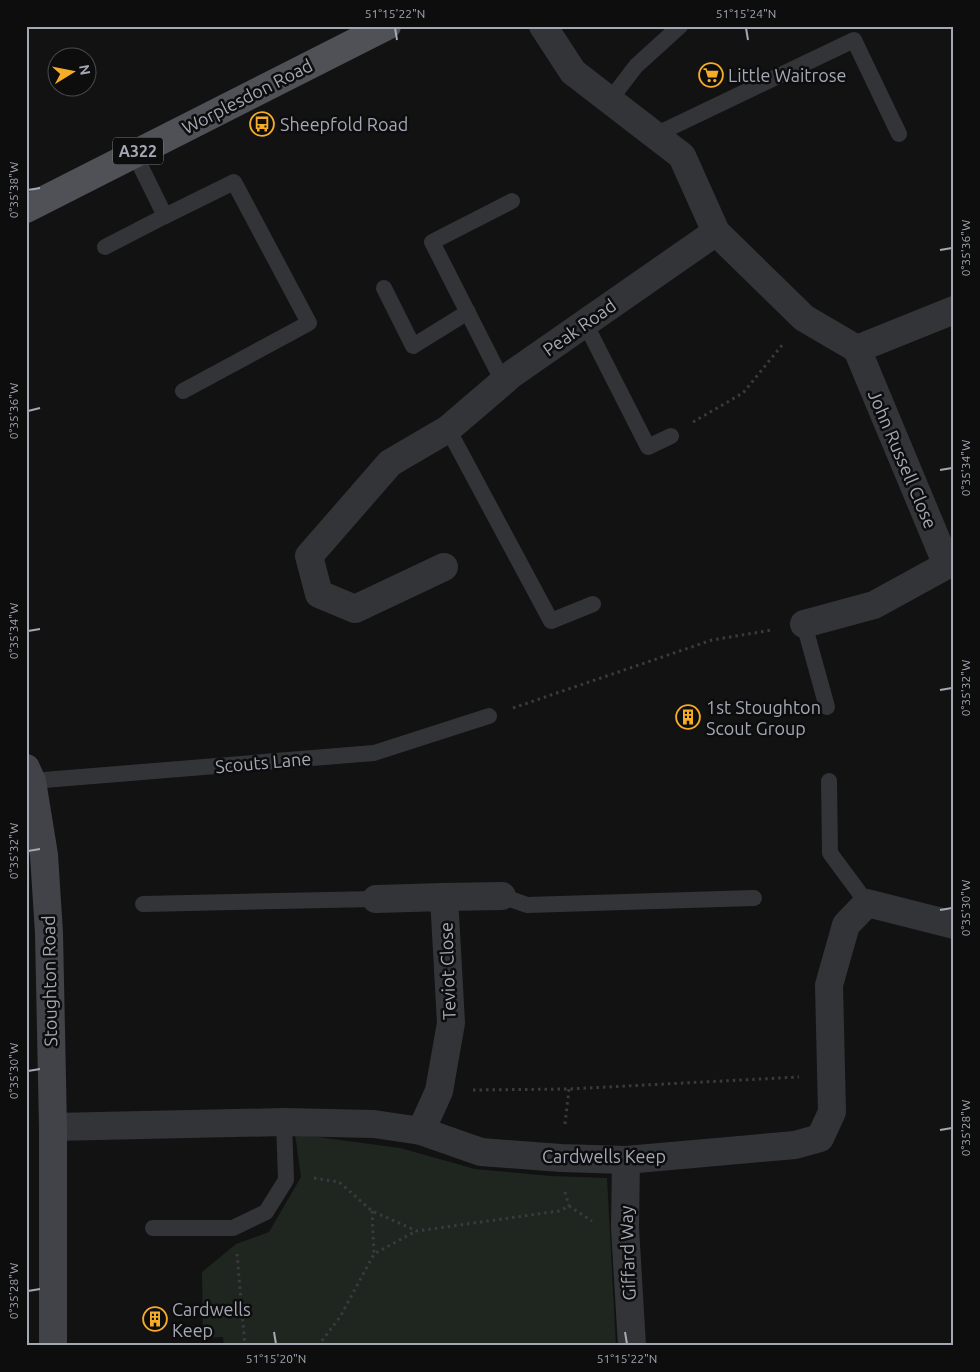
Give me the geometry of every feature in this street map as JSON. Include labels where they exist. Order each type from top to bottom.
[{"type":"main road","name":"Worplesdon Road","points":[[26,209],[134,153],[353,34],[388,26]]},
{"type":"street","points":[[543,26],[573,72],[682,156],[716,232],[804,318],[857,348],[954,310]]},
{"type":"street","name":"Peak Road","points":[[444,567],[355,609],[319,594],[309,556],[390,462],[448,429],[512,374],[716,232]]},
{"type":"street","name":"John Russell Close","points":[[804,624],[874,606],[950,566],[857,348]]},
{"type":"street","name":"Stoughton Road","points":[[29,774],[44,855],[49,933],[53,1127],[54,1346]]},
{"type":"street","name":"Teviot Close","points":[[376,899],[502,896]]},
{"type":"street","name":"Teviot Close","points":[[422,1131],[439,1091],[451,1023],[444,897]]},
{"type":"street","points":[[868,903],[954,925]]},
{"type":"street","name":"Cardwells Keep","points":[[53,1127],[284,1122],[374,1124],[422,1131],[481,1152],[561,1158],[626,1160],[795,1145],[820,1138],[832,1112],[830,985],[846,926],[868,903]]},
{"type":"street","name":"Giffard Way","points":[[626,1160],[625,1228],[632,1346]]},
{"type":"lane","points":[[610,100],[636,66],[680,26]]},
{"type":"lane","points":[[655,135],[854,40],[899,134]]},
{"type":"lane","points":[[134,153],[166,216]]},
{"type":"lane","points":[[105,247],[234,182],[309,323],[183,391]]},
{"type":"lane","points":[[503,382],[432,242],[512,201]]},
{"type":"lane","points":[[384,288],[413,346],[468,312]]},
{"type":"lane","points":[[585,323],[648,447],[671,436]]},
{"type":"lane","points":[[448,429],[551,621],[592,604]]},
{"type":"lane","points":[[804,624],[826,706]]},
{"type":"lane","name":"Scouts Lane","points":[[29,774],[374,753],[489,716]]},
{"type":"lane","points":[[829,781],[830,853],[868,903]]},
{"type":"lane","points":[[502,896],[527,905],[754,898]]},
{"type":"lane","points":[[143,904],[376,899]]},
{"type":"lane","points":[[153,1228],[233,1228],[266,1212],[286,1180],[284,1122]]},
{"type":"path","points":[[671,436],[743,393],[804,318]]},
{"type":"path","points":[[489,716],[712,640],[804,624]]},
{"type":"path","points":[[286,1180],[301,1177],[339,1182],[372,1211],[417,1230]]},
{"type":"path","points":[[374,1254],[417,1230],[559,1211],[569,1206],[598,1225],[625,1228]]},
{"type":"path","points":[[318,1346],[340,1316],[374,1254],[372,1211]]},
{"type":"path","points":[[233,1228],[245,1346]]},
{"type":"shaded area","points":[[295,1134],[400,1148],[475,1169],[551,1176],[607,1178],[616,1346],[224,1346],[223,1337],[203,1338],[202,1272],[236,1244],[269,1232],[301,1177]]},
{"type":"place","name":"Little Waitrose","points":[[711,75]]},
{"type":"place","name":"Sheepfold Road","points":[[262,124]]},
{"type":"place","name":"1st Stoughton Scout Group","points":[[688,717]]},
{"type":"place","name":"Cardwells Keep","points":[[155,1319]]}]
